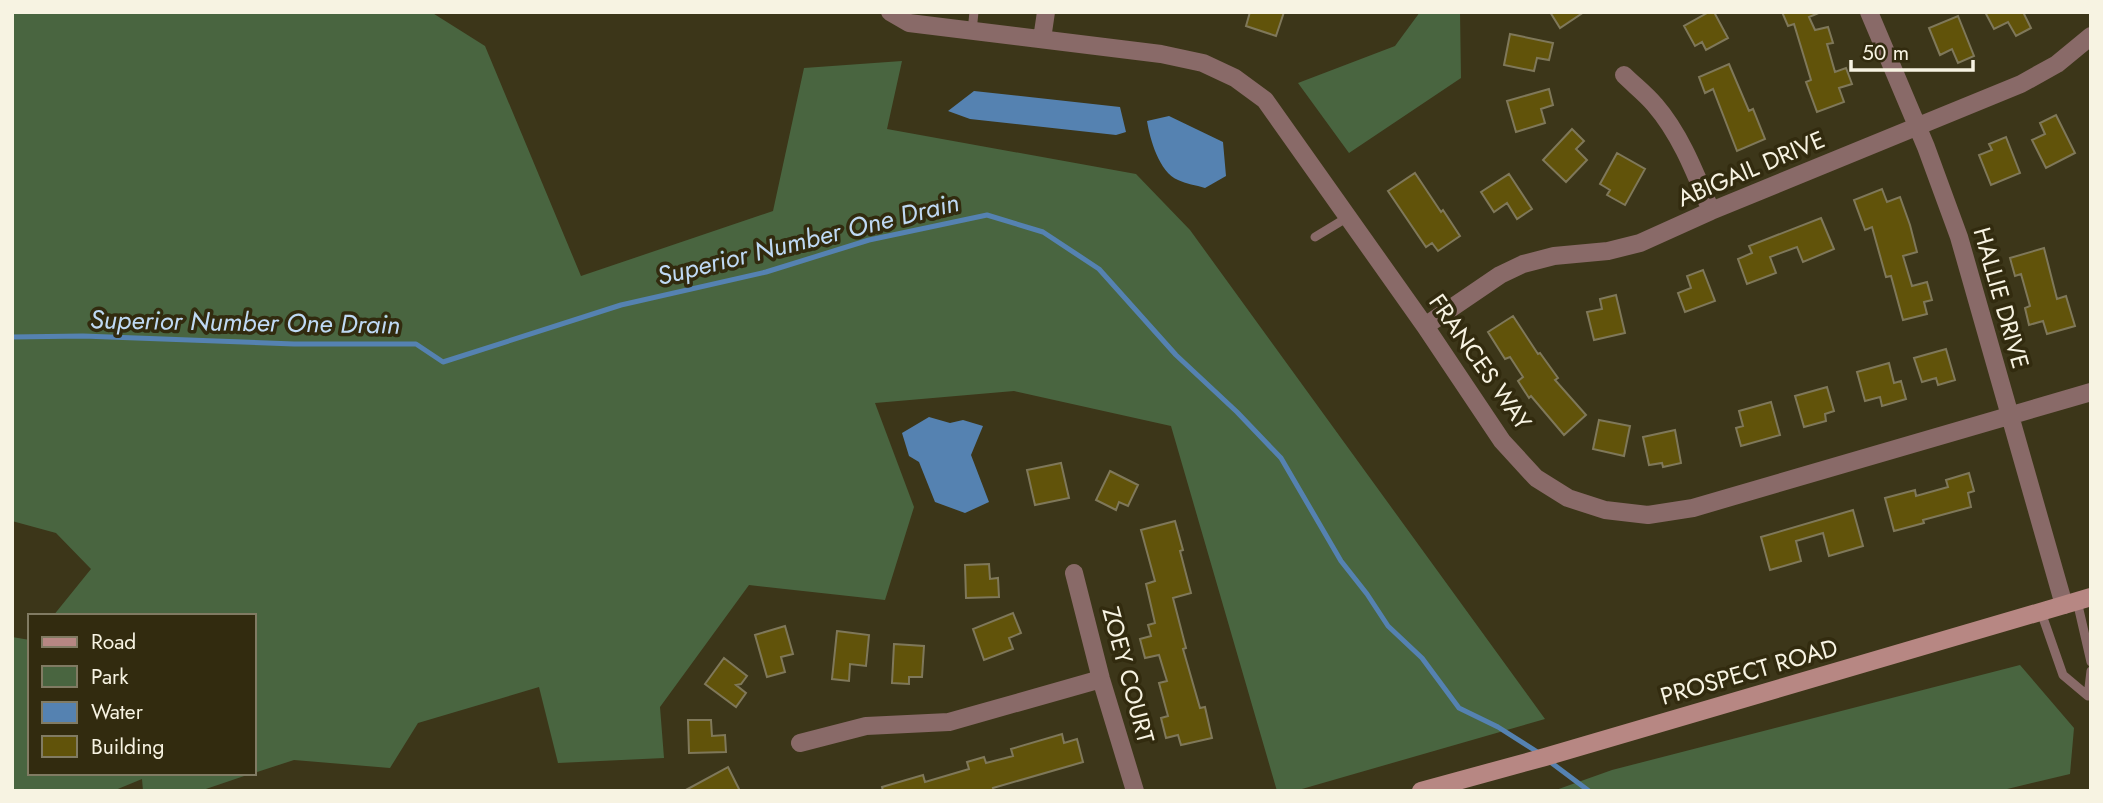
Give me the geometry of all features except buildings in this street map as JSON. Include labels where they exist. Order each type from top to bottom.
[{"type":"main road","name":"PROSPECT ROAD","points":[[1421,791],[2077,601]]},
{"type":"street","name":"FRANCES WAY","points":[[890,12],[909,23],[1161,54],[1203,63],[1235,78],[1265,100],[1425,326],[1502,441],[1536,478],[1569,498],[1605,510],[1648,515],[1693,508],[2091,392]]},
{"type":"street","points":[[1042,39],[1046,12]]},
{"type":"street","name":"HALLIE DRIVE","points":[[1869,12],[1959,237],[2010,416],[2077,601]]},
{"type":"street","name":"ABIGAIL DRIVE","points":[[1425,326],[1500,275],[1523,264],[1554,256],[1608,251],[1640,243],[1711,211],[2021,84],[2056,64],[2091,36]]},
{"type":"street","points":[[1624,75],[1655,104],[1672,127],[1711,211]]},
{"type":"street","name":"ZOEY COURT","points":[[1074,573],[1101,678],[1135,791]]},
{"type":"street","points":[[800,743],[866,726],[949,722],[1101,678]]},
{"type":"lane","points":[[972,31],[974,12]]},
{"type":"lane","points":[[1315,237],[1348,217]]},
{"type":"lane","points":[[2077,601],[2091,662]]},
{"type":"lane","points":[[2041,612],[2063,675],[2089,700]]},
{"type":"lane","points":[[2089,700],[2091,671]]},
{"type":"green space","points":[[12,12],[431,12],[485,46],[581,276],[773,211],[804,68],[902,61],[887,129],[1136,174],[1190,230],[1545,719],[1295,791],[1277,791],[1171,426],[1014,391],[875,403],[914,507],[885,600],[749,585],[660,707],[664,758],[558,763],[539,687],[418,723],[390,768],[294,760],[256,772],[256,614],[55,614],[91,569],[56,533],[12,521]]},
{"type":"green space","points":[[1420,12],[1460,12],[1461,78],[1349,153],[1298,83],[1395,46]]},
{"type":"green space","points":[[12,637],[28,640],[28,775],[247,775],[200,791],[143,791],[142,779],[113,791],[12,791]]},
{"type":"green space","points":[[2020,665],[2074,728],[2070,774],[1999,791],[1553,791],[1612,770]]},
{"type":"water","points":[[974,91],[1120,107],[1126,132],[1116,135],[970,119],[948,111]]},
{"type":"water","points":[[1169,116],[1223,142],[1226,176],[1205,188],[1184,183],[1171,176],[1161,163],[1153,145],[1147,121]]},
{"type":"water","points":[[929,417],[950,423],[963,420],[983,426],[971,455],[989,502],[965,513],[935,502],[919,462],[909,456],[902,433]]},
{"type":"waterway","name":"Superior Number One Drain","points":[[12,337],[83,336],[294,344],[416,344],[443,362],[621,305],[766,272],[869,240],[987,215],[1043,232],[1099,269],[1176,355],[1281,458],[1341,561],[1388,626],[1422,658],[1459,708],[1498,727],[1539,753]]},
{"type":"waterway","name":"Superior Number One Drain","points":[[1549,761],[1589,791]]}]
